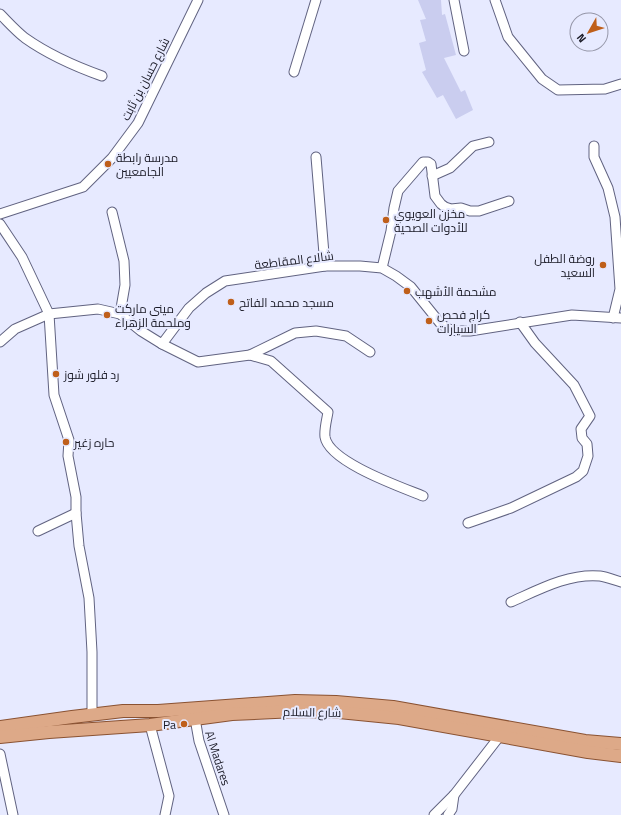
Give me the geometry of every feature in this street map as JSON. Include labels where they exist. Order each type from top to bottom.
[{"type":"main road","name":"شارع السلام","points":[[0,738],[49,732],[150,725],[194,714],[296,701],[393,706],[585,741],[621,744]]},
{"type":"main road","name":"شارع السلام","points":[[0,727],[123,712],[158,711],[194,714],[296,711],[339,712],[399,718],[499,737],[621,756]]},
{"type":"street","name":"شارع حسان بن ثابت","points":[[0,214],[83,188],[112,158],[138,123],[198,0]]},
{"type":"street","points":[[294,72],[316,0]]},
{"type":"street","points":[[454,0],[464,51]]},
{"type":"street","points":[[495,0],[508,37],[542,80],[558,90],[605,89],[621,84]]},
{"type":"street","points":[[0,14],[24,37],[54,56],[102,76]]},
{"type":"street","points":[[432,176],[450,168],[473,146],[489,142]]},
{"type":"street","points":[[594,146],[594,157],[608,188],[615,217],[620,289],[617,318]]},
{"type":"street","points":[[316,157],[325,266]]},
{"type":"street","points":[[382,268],[392,231],[394,208],[398,191],[423,162],[431,164],[435,196],[441,204],[449,208],[461,208],[474,212],[509,201]]},
{"type":"street","points":[[112,212],[124,261],[125,284],[120,314]]},
{"type":"street","points":[[0,224],[22,257],[49,314],[54,395],[69,440],[68,456],[76,497],[79,546],[89,598],[92,652],[92,715]]},
{"type":"street","name":"شالاع المقاطعة","points":[[162,344],[189,308],[206,293],[225,282],[325,266],[360,266],[382,268],[411,287],[440,324],[448,329],[458,332],[572,315],[617,318]]},
{"type":"street","points":[[0,342],[15,329],[49,314],[98,309],[120,314],[141,331],[162,344],[198,362],[250,355],[295,333],[316,331],[346,336],[370,352]]},
{"type":"street","points":[[468,522],[511,508],[576,477],[583,471],[588,456],[587,444],[582,438],[581,429],[590,416],[574,385],[535,344],[520,322]]},
{"type":"street","points":[[250,355],[272,361],[328,412],[325,436],[330,448],[354,466],[423,496]]},
{"type":"street","points":[[38,531],[76,513]]},
{"type":"street","points":[[511,602],[549,585],[578,577],[600,576],[621,582]]},
{"type":"street","name":"Al Madares","points":[[194,714],[199,741],[224,815]]},
{"type":"street","points":[[150,725],[169,796],[165,815]]},
{"type":"street","points":[[434,815],[454,795],[499,737]]},
{"type":"street","points":[[0,754],[12,815]]},
{"type":"street","points":[[448,815],[452,809],[454,795]]},
{"type":"building","points":[[418,0],[441,0],[442,15],[445,14],[456,55],[444,58],[461,92],[465,90],[473,110],[456,119],[443,95],[437,98],[422,72],[426,70],[419,43],[426,41],[420,20],[426,19]]},
{"type":"place","name":"مدرسة رابطة الجامعيين","points":[[108,164]]},
{"type":"place","name":"مخزن العويوي للأدوات الصحية","points":[[386,220]]},
{"type":"place","name":"روضة الطفل السعيد","points":[[603,265]]},
{"type":"place","name":"مشحمة الأشهب","points":[[407,291]]},
{"type":"place","name":"مسجد محمد الفاتح","points":[[231,302]]},
{"type":"place","name":"ميني ماركت وملحمة الزهراء","points":[[107,315]]},
{"type":"place","name":"كراج فحص السيارات","points":[[429,321]]},
{"type":"place","name":"رد فلور شوز","points":[[56,374]]},
{"type":"place","name":"حاره زغير","points":[[66,442]]},
{"type":"place","name":"Pa","points":[[184,724]]}]
